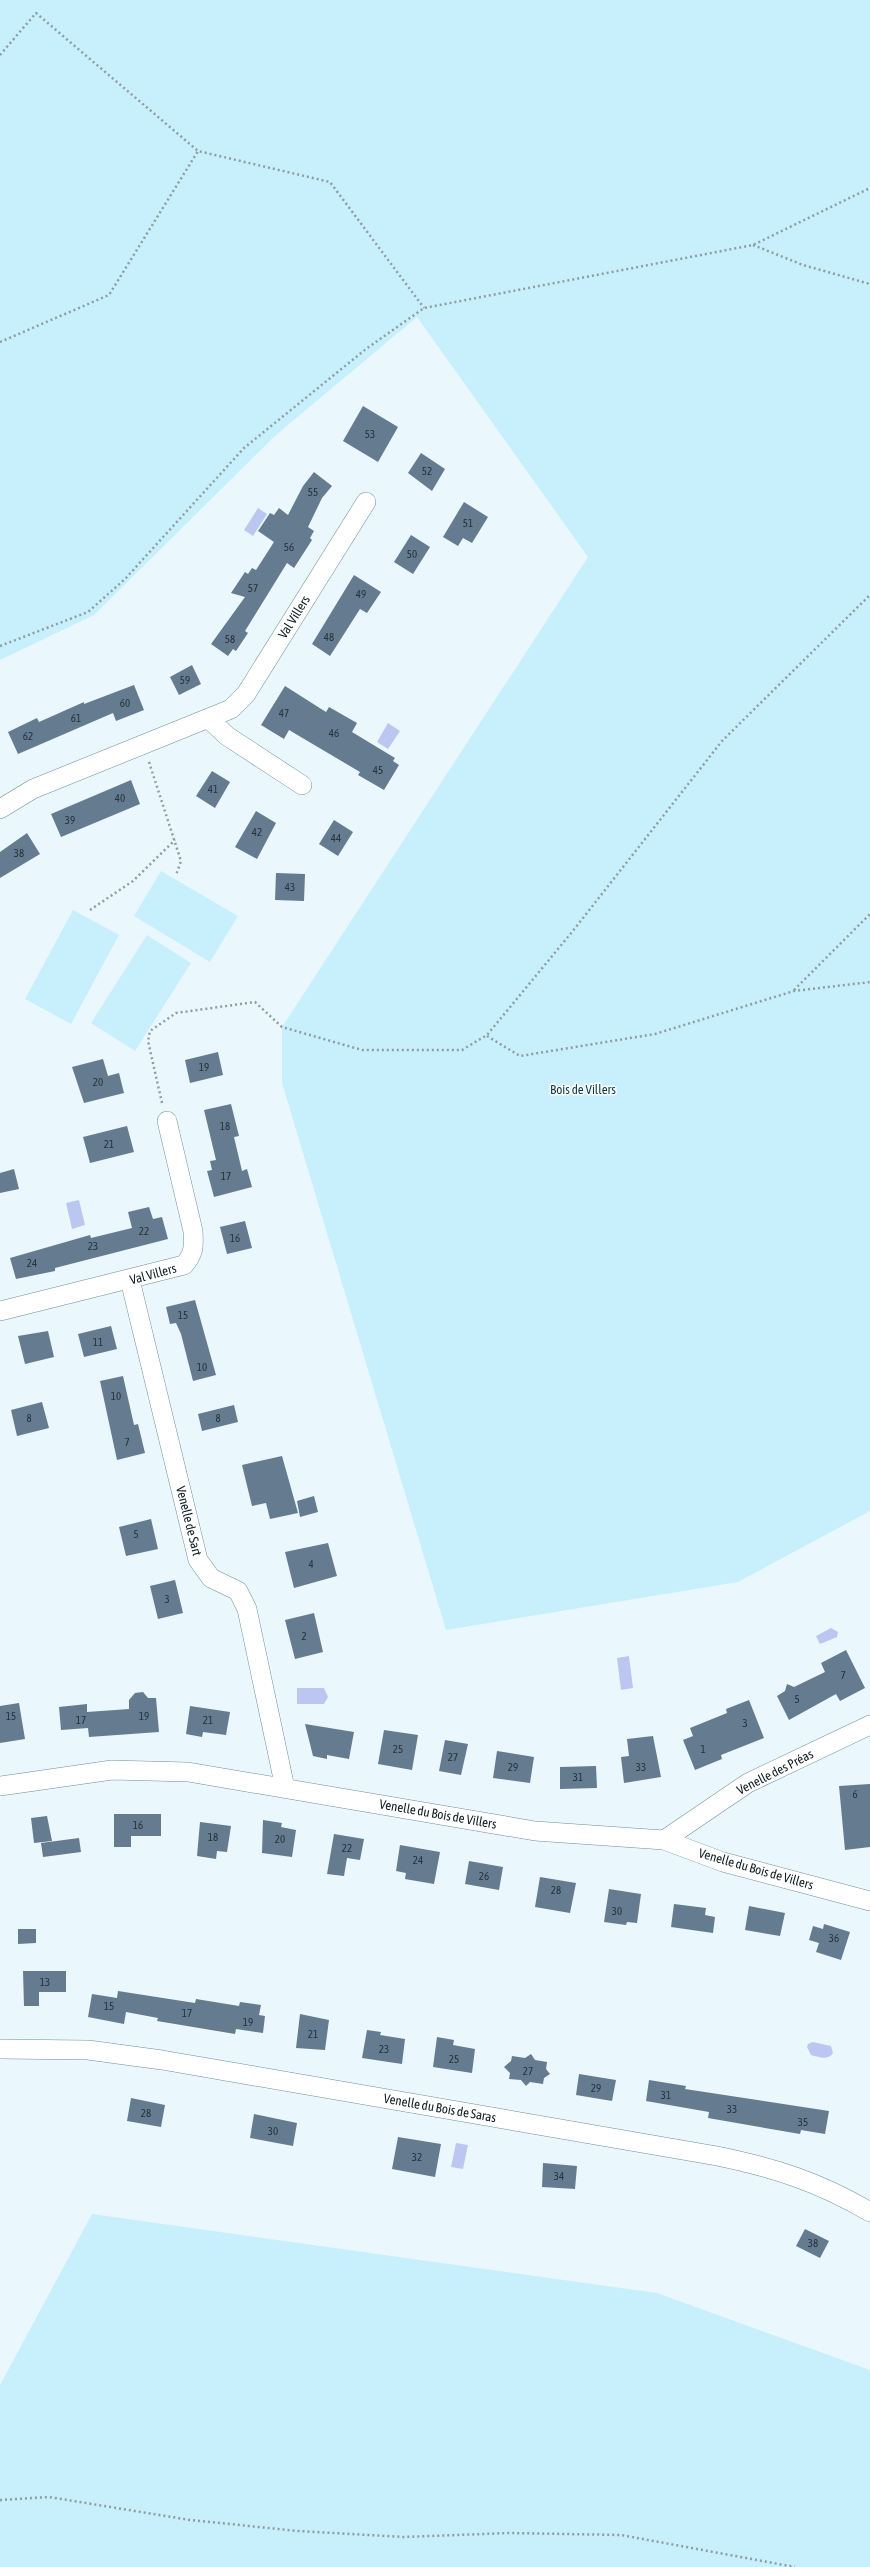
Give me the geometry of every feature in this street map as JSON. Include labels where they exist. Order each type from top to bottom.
[{"type":"street","name":"Val Villers","points":[[0,809],[34,789],[143,744],[209,719],[230,709],[246,694],[366,502]]},
{"type":"street","points":[[209,719],[227,736],[302,785]]},
{"type":"street","name":"Val Villers","points":[[0,1311],[130,1280],[184,1265],[191,1258],[194,1248],[193,1231],[167,1121]]},
{"type":"street","name":"Venelle de Sart","points":[[130,1280],[198,1560],[211,1578],[238,1591],[247,1609],[285,1788]]},
{"type":"street","name":"Venelle des Préas","points":[[664,1840],[748,1783],[870,1725]]},
{"type":"street","name":"Venelle du Bois de Villers","points":[[0,1786],[112,1770],[188,1772],[535,1830],[664,1840],[723,1862],[870,1901]]},
{"type":"street","name":"Venelle du Bois de Saras","points":[[0,2049],[88,2050],[162,2060],[717,2156],[774,2168],[837,2192],[870,2212]]},
{"type":"path","points":[[0,55],[36,13],[198,151],[330,182],[424,308]]},
{"type":"path","points":[[0,342],[109,295],[198,151]]},
{"type":"path","points":[[0,646],[88,612],[125,579],[244,448],[366,349],[424,308],[753,245],[870,188]]},
{"type":"path","points":[[753,245],[803,265],[870,284]]},
{"type":"path","points":[[167,1121],[148,1041],[150,1031],[176,1013],[254,1002],[282,1027],[362,1050],[462,1050],[487,1035],[572,932],[722,741],[870,595]]},
{"type":"path","points":[[143,744],[181,860],[176,875]]},
{"type":"path","points":[[90,910],[133,881],[175,840]]},
{"type":"path","points":[[794,991],[870,914]]},
{"type":"path","points":[[487,1035],[520,1056],[655,1034],[794,991],[870,982]]},
{"type":"path","points":[[0,2500],[49,2497],[190,2520],[298,2531],[382,2536],[509,2533],[621,2535],[795,2567]]},
{"type":"green space","name":"Bois de Villers","points":[[0,0],[870,0],[870,1511],[738,1582],[446,1630],[282,1083],[282,1027],[588,557],[417,317],[276,435],[94,615],[0,660]]},
{"type":"green space","points":[[161,871],[238,916],[210,962],[134,916]]},
{"type":"green space","points":[[73,910],[119,935],[71,1024],[25,999]]},
{"type":"green space","points":[[147,935],[191,963],[135,1051],[91,1023]]},
{"type":"green space","points":[[92,2214],[657,2293],[870,2370],[870,2567],[0,2567],[0,2385]]},
{"type":"shaded area","points":[[258,508],[267,514],[253,536],[244,530]]},
{"type":"shaded area","points":[[388,723],[400,731],[388,749],[377,742]]},
{"type":"shaded area","points":[[79,1200],[85,1225],[72,1229],[66,1203]]},
{"type":"shaded area","points":[[831,1628],[838,1632],[837,1637],[820,1644],[816,1636]]},
{"type":"shaded area","points":[[629,1656],[633,1688],[621,1690],[617,1658]]},
{"type":"shaded area","points":[[297,1688],[324,1688],[328,1697],[324,1704],[297,1704]]},
{"type":"shaded area","points":[[813,2042],[831,2046],[833,2053],[826,2058],[811,2055],[807,2047],[808,2044]]},
{"type":"shaded area","points":[[456,2143],[468,2145],[463,2169],[451,2167]]},
{"type":"building","points":[[363,406],[398,427],[378,462],[343,441]]},
{"type":"building","points":[[421,453],[445,469],[432,491],[408,473]]},
{"type":"building","points":[[314,472],[332,486],[322,498],[308,527],[314,531],[310,538],[312,540],[294,568],[287,563],[245,631],[248,633],[236,651],[233,649],[228,656],[211,644],[245,597],[231,593],[245,572],[248,574],[252,568],[256,570],[274,542],[258,531],[270,513],[274,515],[279,508],[288,515],[303,486]]},
{"type":"building","points":[[464,502],[488,517],[472,543],[463,538],[458,546],[443,537]]},
{"type":"building","points":[[411,535],[430,547],[413,574],[394,562]]},
{"type":"building","points":[[354,575],[381,592],[367,613],[360,609],[330,656],[312,644]]},
{"type":"building","points":[[192,665],[201,684],[179,695],[170,677]]},
{"type":"building","points":[[134,685],[144,710],[116,721],[113,713],[18,754],[8,732],[37,718],[39,722],[84,702],[84,704]]},
{"type":"building","points":[[285,686],[326,712],[329,707],[357,723],[352,732],[395,758],[393,761],[399,765],[384,790],[358,775],[360,772],[289,730],[284,739],[261,725]]},
{"type":"building","points":[[212,771],[230,782],[215,808],[196,796]]},
{"type":"building","points":[[131,780],[140,804],[61,837],[51,814]]},
{"type":"building","points":[[256,811],[276,823],[257,859],[235,847]]},
{"type":"building","points":[[334,820],[353,832],[338,856],[319,844]]},
{"type":"building","points":[[27,833],[40,854],[0,878],[0,852]]},
{"type":"building","points":[[276,873],[305,874],[304,901],[275,900]]},
{"type":"building","points":[[218,1052],[223,1075],[190,1083],[185,1060]]},
{"type":"building","points":[[103,1059],[108,1076],[119,1073],[124,1093],[84,1103],[72,1067]]},
{"type":"building","points":[[231,1104],[239,1136],[234,1137],[242,1171],[247,1169],[252,1187],[214,1197],[207,1171],[212,1170],[210,1161],[216,1160],[204,1110]]},
{"type":"building","points":[[127,1126],[134,1152],[90,1163],[83,1137]]},
{"type":"building","points":[[14,1169],[19,1189],[0,1193],[0,1173]]},
{"type":"building","points":[[149,1207],[153,1219],[162,1217],[168,1239],[55,1268],[55,1271],[16,1279],[10,1258],[90,1235],[91,1238],[132,1228],[128,1212]]},
{"type":"building","points":[[245,1221],[252,1248],[227,1254],[220,1227]]},
{"type":"building","points":[[195,1300],[216,1375],[193,1381],[181,1334],[176,1323],[170,1324],[166,1307]]},
{"type":"building","points":[[111,1326],[117,1349],[84,1357],[78,1334]]},
{"type":"building","points":[[48,1331],[54,1357],[25,1364],[18,1336]]},
{"type":"building","points":[[123,1376],[134,1425],[138,1424],[145,1453],[117,1460],[100,1381]]},
{"type":"building","points":[[42,1402],[49,1428],[17,1436],[11,1410]]},
{"type":"building","points":[[234,1405],[238,1422],[202,1431],[198,1414]]},
{"type":"building","points":[[282,1456],[298,1513],[270,1519],[266,1503],[252,1506],[242,1465]]},
{"type":"building","points":[[314,1496],[318,1512],[300,1517],[297,1501]]},
{"type":"building","points":[[151,1519],[158,1549],[126,1556],[119,1527]]},
{"type":"building","points":[[328,1543],[337,1576],[294,1588],[285,1552]]},
{"type":"building","points":[[175,1580],[183,1613],[158,1619],[150,1586]]},
{"type":"building","points":[[314,1613],[323,1652],[295,1659],[285,1620]]},
{"type":"building","points":[[846,1650],[865,1688],[840,1701],[836,1694],[789,1720],[777,1696],[785,1691],[787,1684],[794,1687],[825,1672],[821,1663]]},
{"type":"building","points":[[143,1692],[148,1698],[156,1698],[159,1732],[89,1737],[88,1728],[61,1730],[59,1707],[87,1704],[87,1712],[129,1709],[129,1700],[135,1693]]},
{"type":"building","points":[[749,1700],[764,1738],[721,1755],[722,1759],[695,1770],[683,1740],[693,1736],[690,1728],[727,1713],[726,1709]]},
{"type":"building","points":[[19,1703],[25,1739],[0,1743],[0,1706]]},
{"type":"building","points":[[190,1706],[230,1712],[226,1735],[203,1732],[202,1737],[186,1734]]},
{"type":"building","points":[[305,1724],[354,1732],[349,1759],[327,1755],[327,1759],[313,1756]]},
{"type":"building","points":[[384,1730],[418,1735],[412,1770],[378,1764]]},
{"type":"building","points":[[653,1736],[661,1777],[624,1783],[621,1757],[629,1756],[627,1739]]},
{"type":"building","points":[[445,1740],[468,1744],[461,1775],[439,1771]]},
{"type":"building","points":[[497,1751],[534,1757],[530,1783],[493,1778]]},
{"type":"building","points":[[596,1766],[597,1788],[560,1789],[560,1767]]},
{"type":"building","points":[[870,1784],[870,1847],[845,1850],[839,1786]]},
{"type":"building","points":[[114,1814],[161,1814],[161,1836],[131,1836],[131,1847],[114,1847]]},
{"type":"building","points":[[47,1816],[52,1841],[34,1843],[31,1818]]},
{"type":"building","points":[[263,1820],[282,1823],[281,1827],[296,1830],[292,1857],[262,1853]]},
{"type":"building","points":[[200,1822],[231,1826],[227,1852],[217,1851],[216,1859],[197,1856]]},
{"type":"building","points":[[334,1834],[364,1839],[360,1860],[347,1858],[344,1876],[327,1874]]},
{"type":"building","points":[[79,1838],[81,1852],[43,1857],[41,1843]]},
{"type":"building","points":[[400,1845],[440,1852],[434,1884],[405,1879],[406,1873],[396,1871]]},
{"type":"building","points":[[469,1861],[503,1867],[499,1890],[465,1884]]},
{"type":"building","points":[[540,1877],[576,1883],[570,1913],[535,1907]]},
{"type":"building","points":[[609,1889],[641,1894],[637,1923],[627,1922],[626,1925],[604,1922]]},
{"type":"building","points":[[674,1904],[706,1908],[705,1915],[715,1917],[713,1933],[671,1927]]},
{"type":"building","points":[[749,1906],[785,1913],[780,1936],[745,1930]]},
{"type":"building","points":[[824,1924],[850,1932],[841,1960],[816,1952],[819,1943],[809,1940],[813,1926],[823,1929]]},
{"type":"building","points":[[18,1929],[36,1929],[36,1943],[18,1944]]},
{"type":"building","points":[[23,1971],[66,1971],[66,1992],[39,1992],[39,2006],[24,2006]]},
{"type":"building","points":[[118,1991],[195,2003],[196,1999],[239,2006],[240,2002],[261,2005],[259,2015],[265,2016],[263,2033],[236,2029],[235,2034],[157,2021],[158,2018],[126,2012],[124,2024],[88,2017],[92,1994],[117,1998]]},
{"type":"building","points":[[300,2014],[329,2020],[325,2050],[296,2048]]},
{"type":"building","points":[[367,2030],[381,2032],[380,2035],[405,2039],[402,2064],[362,2058]]},
{"type":"building","points":[[437,2037],[454,2040],[453,2045],[475,2049],[472,2073],[433,2067]]},
{"type":"building","points":[[531,2054],[535,2060],[547,2062],[546,2069],[550,2074],[544,2078],[543,2084],[530,2082],[526,2086],[521,2080],[509,2079],[510,2073],[504,2067],[511,2061],[512,2056],[525,2058]]},
{"type":"building","points":[[579,2074],[616,2080],[612,2101],[576,2095]]},
{"type":"building","points":[[649,2080],[686,2086],[685,2089],[829,2111],[825,2134],[801,2130],[800,2134],[708,2118],[709,2112],[646,2101]]},
{"type":"building","points":[[131,2098],[165,2105],[161,2127],[127,2121]]},
{"type":"building","points":[[254,2114],[297,2123],[293,2146],[250,2138]]},
{"type":"building","points":[[398,2137],[441,2144],[435,2177],[392,2169]]},
{"type":"building","points":[[543,2163],[577,2166],[575,2189],[542,2187]]},
{"type":"building","points":[[805,2229],[829,2241],[820,2258],[796,2246]]}]
